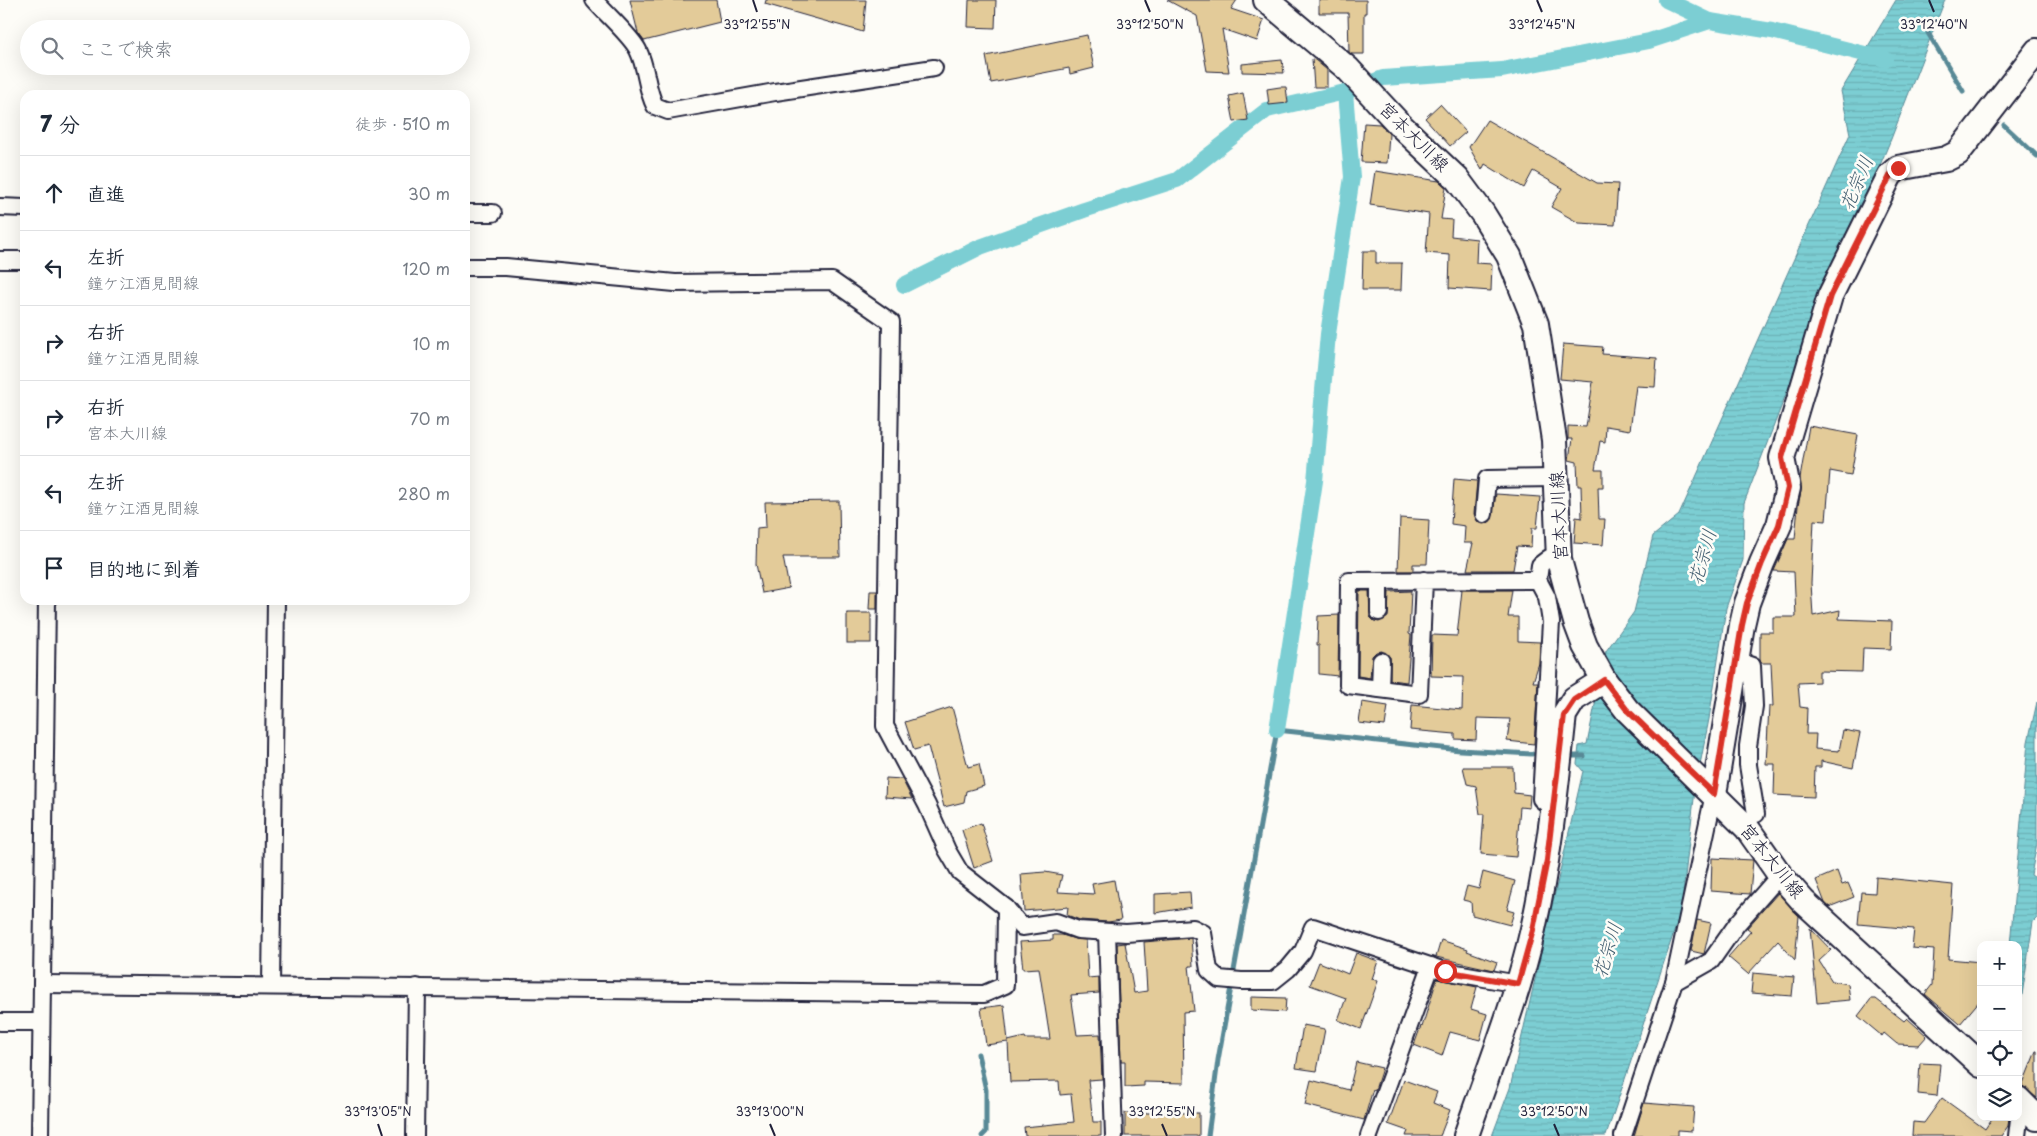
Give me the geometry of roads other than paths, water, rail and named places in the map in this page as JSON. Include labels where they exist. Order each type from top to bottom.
[{"type":"main road","name":"宮本大川線","points":[[1266,0],[1348,69],[1399,124],[1457,179],[1483,214],[1509,256],[1536,324],[1554,440],[1559,560],[1576,622],[1598,678],[1627,710],[1747,828],[1780,875],[1803,901],[1977,1061]]},
{"type":"main road","points":[[1709,790],[1747,603],[1779,525],[1788,488],[1782,458],[1830,296],[1845,262],[1890,176],[1898,168],[1946,159],[1958,153],[2037,51]]},
{"type":"main road","points":[[1466,1136],[1518,984],[1533,930],[1547,860],[1564,715],[1574,700],[1598,678]]},
{"type":"street","points":[[594,0],[638,49],[651,98],[655,106],[668,111],[775,92],[934,68]]},
{"type":"street","points":[[0,208],[20,208]]},
{"type":"street","points":[[470,213],[494,214]]},
{"type":"street","points":[[0,260],[20,260]]},
{"type":"street","points":[[470,267],[506,267],[675,283],[832,281],[891,322],[885,726],[923,797],[947,850],[960,872],[1006,908],[1022,927],[1056,922],[1078,930],[1126,933],[1193,928],[1202,933],[1209,970],[1219,979],[1273,982],[1288,969],[1303,951],[1313,927],[1445,971],[1518,984]]},
{"type":"street","points":[[1484,514],[1487,479],[1557,478]]},
{"type":"street","points":[[1554,810],[1541,799],[1552,622],[1547,597],[1538,580],[1540,565],[1549,558],[1559,560]]},
{"type":"street","points":[[1424,580],[1419,694],[1348,685],[1348,581],[1424,580],[1538,580]]},
{"type":"street","points":[[1379,581],[1379,612]]},
{"type":"street","points":[[40,1136],[47,605]]},
{"type":"street","points":[[272,985],[276,605]]},
{"type":"street","points":[[1735,660],[1752,666],[1754,706],[1748,746],[1748,765],[1756,814]]},
{"type":"street","points":[[1380,661],[1380,689]]},
{"type":"street","points":[[1623,1136],[1674,982],[1709,790]]},
{"type":"street","points":[[1674,982],[1711,961],[1736,924],[1780,875]]},
{"type":"street","points":[[42,984],[984,994],[1005,985],[1006,908]]},
{"type":"street","points":[[1107,932],[1114,1136]]},
{"type":"street","points":[[1369,1136],[1431,966]]},
{"type":"street","points":[[415,1136],[417,987]]},
{"type":"street","points":[[0,1022],[41,1022]]},
{"type":"street","points":[[2017,1136],[2025,1106]]},
{"type":"water","name":"花宗川","points":[[1896,0],[1945,0],[1891,139],[1811,329],[1744,503],[1743,560],[1726,608],[1709,719],[1695,790],[1681,911],[1606,1136],[1492,1136],[1510,1088],[1583,771],[1577,764],[1579,746],[1587,744],[1606,651],[1634,612],[1653,536],[1679,515],[1850,134],[1841,91]]},
{"type":"water","points":[[2037,702],[2037,843],[2031,875],[2037,879],[2037,918],[2033,922],[2022,995],[2022,941],[2010,941],[2028,742]]},
{"type":"waterway","points":[[1666,0],[1710,21]]},
{"type":"waterway","points":[[904,285],[980,247],[1084,210],[1177,180],[1267,110],[1345,92],[1383,78],[1502,70],[1649,41],[1710,21],[1772,31],[1885,59]]},
{"type":"waterway","points":[[1928,33],[1963,91]]},
{"type":"waterway","points":[[1277,730],[1315,481],[1328,334],[1352,177],[1345,92]]},
{"type":"waterway","points":[[2004,125],[2037,156]]},
{"type":"waterway","points":[[1208,1136],[1218,1060],[1277,730],[1460,750],[1532,754]]},
{"type":"waterway","points":[[1572,756],[1584,756]]},
{"type":"waterway","points":[[978,1054],[986,1090],[986,1132],[982,1136]]}]
